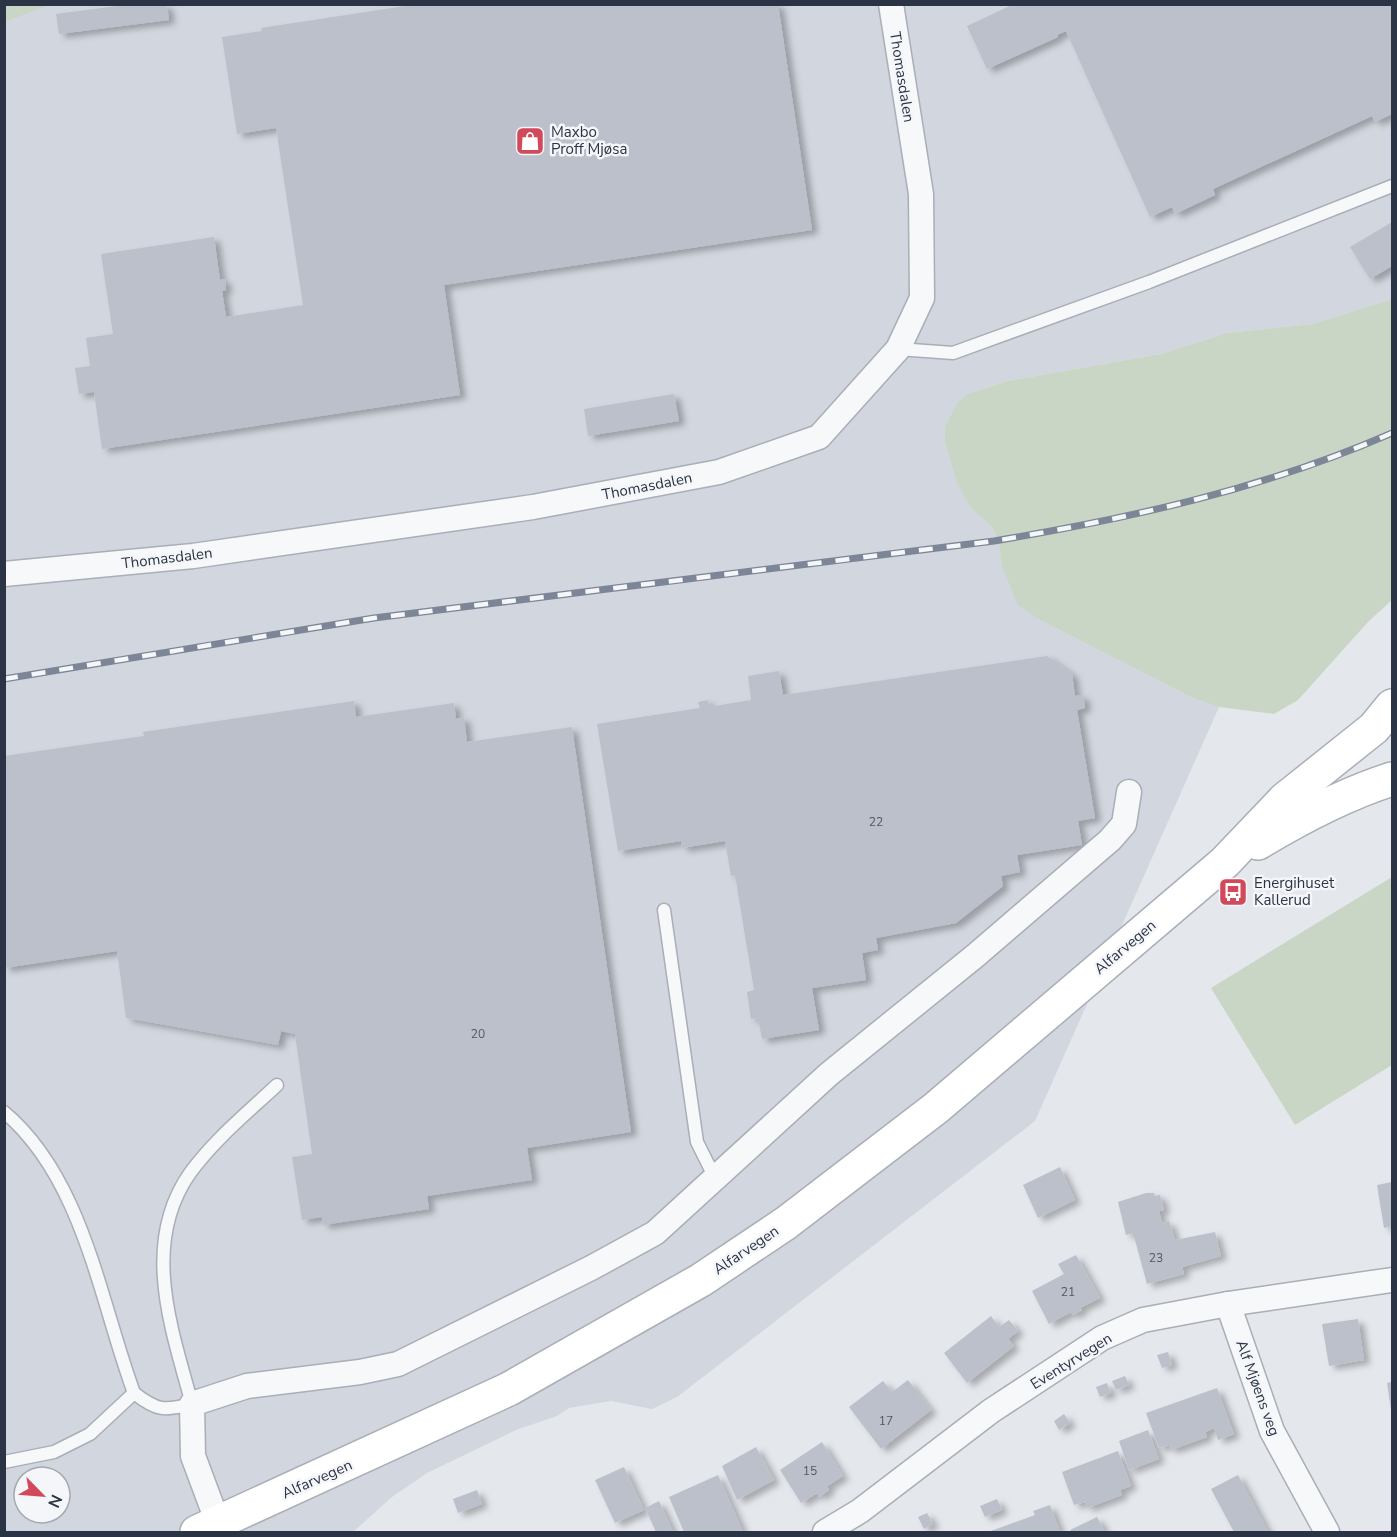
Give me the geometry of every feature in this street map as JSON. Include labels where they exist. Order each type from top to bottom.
[{"type":"main road","name":"Alfarvegen","points":[[208,1528],[509,1389],[701,1280],[864,1166],[1226,862],[1286,799],[1374,728],[1392,706]]},
{"type":"main road","name":"Alfarvegen","points":[[1226,862],[1293,822],[1360,790],[1392,779]]},
{"type":"street","name":"Thomasdalen","points":[[4,574],[193,556],[533,507],[719,472],[819,437],[898,349],[922,298],[921,194],[891,4]]},
{"type":"street","points":[[208,1528],[193,1456],[192,1404],[247,1386],[360,1372],[398,1364],[591,1268],[655,1233],[829,1074],[975,956],[1110,840],[1124,824],[1129,792]]},
{"type":"street","name":"Eventyrvegen","points":[[825,1533],[860,1511],[991,1411],[1102,1338],[1143,1320],[1228,1304],[1392,1280]]},
{"type":"street","name":"Alf Mjøens veg","points":[[1228,1304],[1272,1431],[1327,1533]]},
{"type":"lane","points":[[898,349],[953,353],[1149,282],[1392,186]]},
{"type":"lane","points":[[664,910],[697,1142],[715,1178]]},
{"type":"lane","points":[[4,1112],[16,1122],[51,1165],[86,1244],[134,1393],[150,1406],[166,1411],[192,1404],[169,1320],[162,1278],[165,1240],[174,1206],[189,1174],[223,1135],[277,1085]]},
{"type":"lane","points":[[4,1462],[54,1452],[90,1434],[134,1393]]},
{"type":"shaded area","points":[[49,4],[1392,5],[1392,299],[1313,324],[1227,333],[1161,354],[1008,381],[968,394],[970,507],[991,526],[998,538],[1002,566],[1042,621],[1193,698],[1219,707],[1035,1121],[677,1397],[652,1409],[611,1401],[569,1408],[557,1416],[516,1430],[427,1473],[392,1497],[353,1532],[5,1532],[5,22]]},
{"type":"green space","points":[[5,4],[49,4],[49,5],[5,22]]},
{"type":"green space","points":[[1392,299],[1392,600],[1368,622],[1298,700],[1274,714],[1219,707],[1193,698],[1042,621],[1018,605],[1002,566],[998,538],[991,526],[970,507],[957,482],[945,441],[945,427],[958,402],[968,394],[1008,381],[1161,354],[1227,333],[1313,324]]},
{"type":"green space","points":[[1392,877],[1392,1065],[1295,1125],[1211,988]]},
{"type":"building","points":[[418,4],[778,4],[812,230],[444,285],[460,395],[102,449],[94,392],[79,394],[75,368],[90,366],[86,338],[113,334],[101,254],[214,237],[220,280],[225,279],[226,290],[222,291],[226,317],[303,305],[276,128],[237,134],[222,37],[262,31],[261,28]]},
{"type":"building","points":[[1014,4],[1392,4],[1392,114],[1375,122],[1372,116],[1213,189],[1215,195],[1175,214],[1172,207],[1150,217],[1066,31],[1057,35],[1058,37],[987,69],[967,26]]},
{"type":"building","points":[[125,5],[167,5],[169,20],[59,34],[56,14]]},
{"type":"building","points":[[1392,222],[1392,266],[1370,279],[1350,247]]},
{"type":"building","points":[[674,394],[679,421],[588,436],[584,409]]},
{"type":"building","points":[[1047,656],[1072,674],[1075,696],[1083,695],[1085,708],[1077,710],[1095,818],[1078,821],[1082,845],[1017,855],[1020,872],[1001,876],[1003,886],[956,923],[876,938],[878,950],[862,953],[866,980],[812,988],[819,1030],[762,1039],[758,1018],[751,1019],[747,992],[754,990],[735,875],[731,876],[725,841],[682,848],[681,841],[618,851],[597,724],[700,708],[698,702],[708,700],[709,707],[751,700],[748,676],[779,671],[783,695]]},
{"type":"building","points":[[354,701],[356,717],[454,703],[456,719],[464,717],[467,742],[572,727],[631,1132],[527,1148],[532,1180],[427,1196],[429,1209],[323,1225],[322,1217],[302,1220],[292,1157],[312,1154],[295,1034],[281,1031],[278,1045],[126,1018],[117,951],[4,968],[4,756],[144,736],[143,732]]},
{"type":"building","points":[[1060,1167],[1075,1200],[1038,1218],[1023,1185]]},
{"type":"building","points":[[1392,1182],[1392,1226],[1384,1228],[1377,1185]]},
{"type":"building","points":[[1146,1193],[1160,1195],[1164,1210],[1159,1211],[1162,1223],[1169,1221],[1175,1240],[1215,1232],[1221,1256],[1182,1267],[1184,1274],[1147,1284],[1133,1233],[1126,1235],[1118,1202]]},
{"type":"building","points":[[1076,1255],[1100,1298],[1080,1308],[1082,1310],[1073,1315],[1071,1312],[1049,1324],[1032,1291],[1064,1274],[1058,1264]]},
{"type":"building","points":[[991,1316],[999,1327],[1009,1320],[1018,1331],[1008,1339],[1014,1346],[967,1383],[944,1353]]},
{"type":"building","points":[[1358,1319],[1364,1360],[1329,1366],[1322,1324]]},
{"type":"building","points":[[1168,1352],[1172,1365],[1162,1368],[1157,1355]]},
{"type":"building","points":[[1125,1376],[1129,1385],[1116,1390],[1112,1381]]},
{"type":"building","points":[[908,1380],[931,1410],[881,1449],[849,1407],[883,1381],[892,1392]]},
{"type":"building","points":[[1392,1382],[1392,1409],[1391,1409],[1387,1383]]},
{"type":"building","points":[[1107,1383],[1111,1393],[1100,1397],[1096,1387]]},
{"type":"building","points":[[1217,1388],[1234,1434],[1218,1440],[1214,1428],[1205,1432],[1207,1437],[1171,1450],[1169,1445],[1159,1448],[1146,1413]]},
{"type":"building","points":[[1064,1414],[1070,1423],[1059,1430],[1054,1421]]},
{"type":"building","points":[[1148,1430],[1159,1459],[1129,1470],[1119,1441]]},
{"type":"building","points":[[822,1442],[843,1476],[827,1486],[829,1490],[819,1497],[817,1493],[801,1503],[780,1470]]},
{"type":"building","points":[[756,1447],[774,1480],[737,1500],[722,1466]]},
{"type":"building","points":[[1118,1451],[1131,1486],[1120,1490],[1122,1495],[1087,1508],[1085,1502],[1074,1505],[1062,1472]]},
{"type":"building","points":[[624,1467],[644,1510],[615,1523],[595,1480]]},
{"type":"building","points":[[718,1475],[743,1532],[684,1532],[669,1497]]},
{"type":"building","points":[[1238,1475],[1268,1532],[1234,1532],[1211,1489]]},
{"type":"building","points":[[477,1490],[482,1504],[458,1513],[453,1499]]},
{"type":"building","points":[[997,1499],[1002,1510],[985,1517],[980,1506]]},
{"type":"building","points":[[659,1501],[673,1532],[656,1532],[645,1508]]},
{"type":"building","points":[[1050,1505],[1060,1532],[988,1532],[1035,1515],[1033,1511]]},
{"type":"building","points":[[927,1513],[933,1524],[924,1529],[918,1517]]},
{"type":"building","points":[[1097,1517],[1105,1532],[1072,1532],[1070,1530]]},
{"type":"railway","points":[[4,679],[374,618],[994,541],[1045,532],[1146,511],[1246,486],[1344,453],[1392,433]]},
{"type":"place","name":"Maxbo Proff Mjøsa","points":[[530,141]]},
{"type":"place","name":"Energihuset Kallerud","points":[[1233,892]]}]
